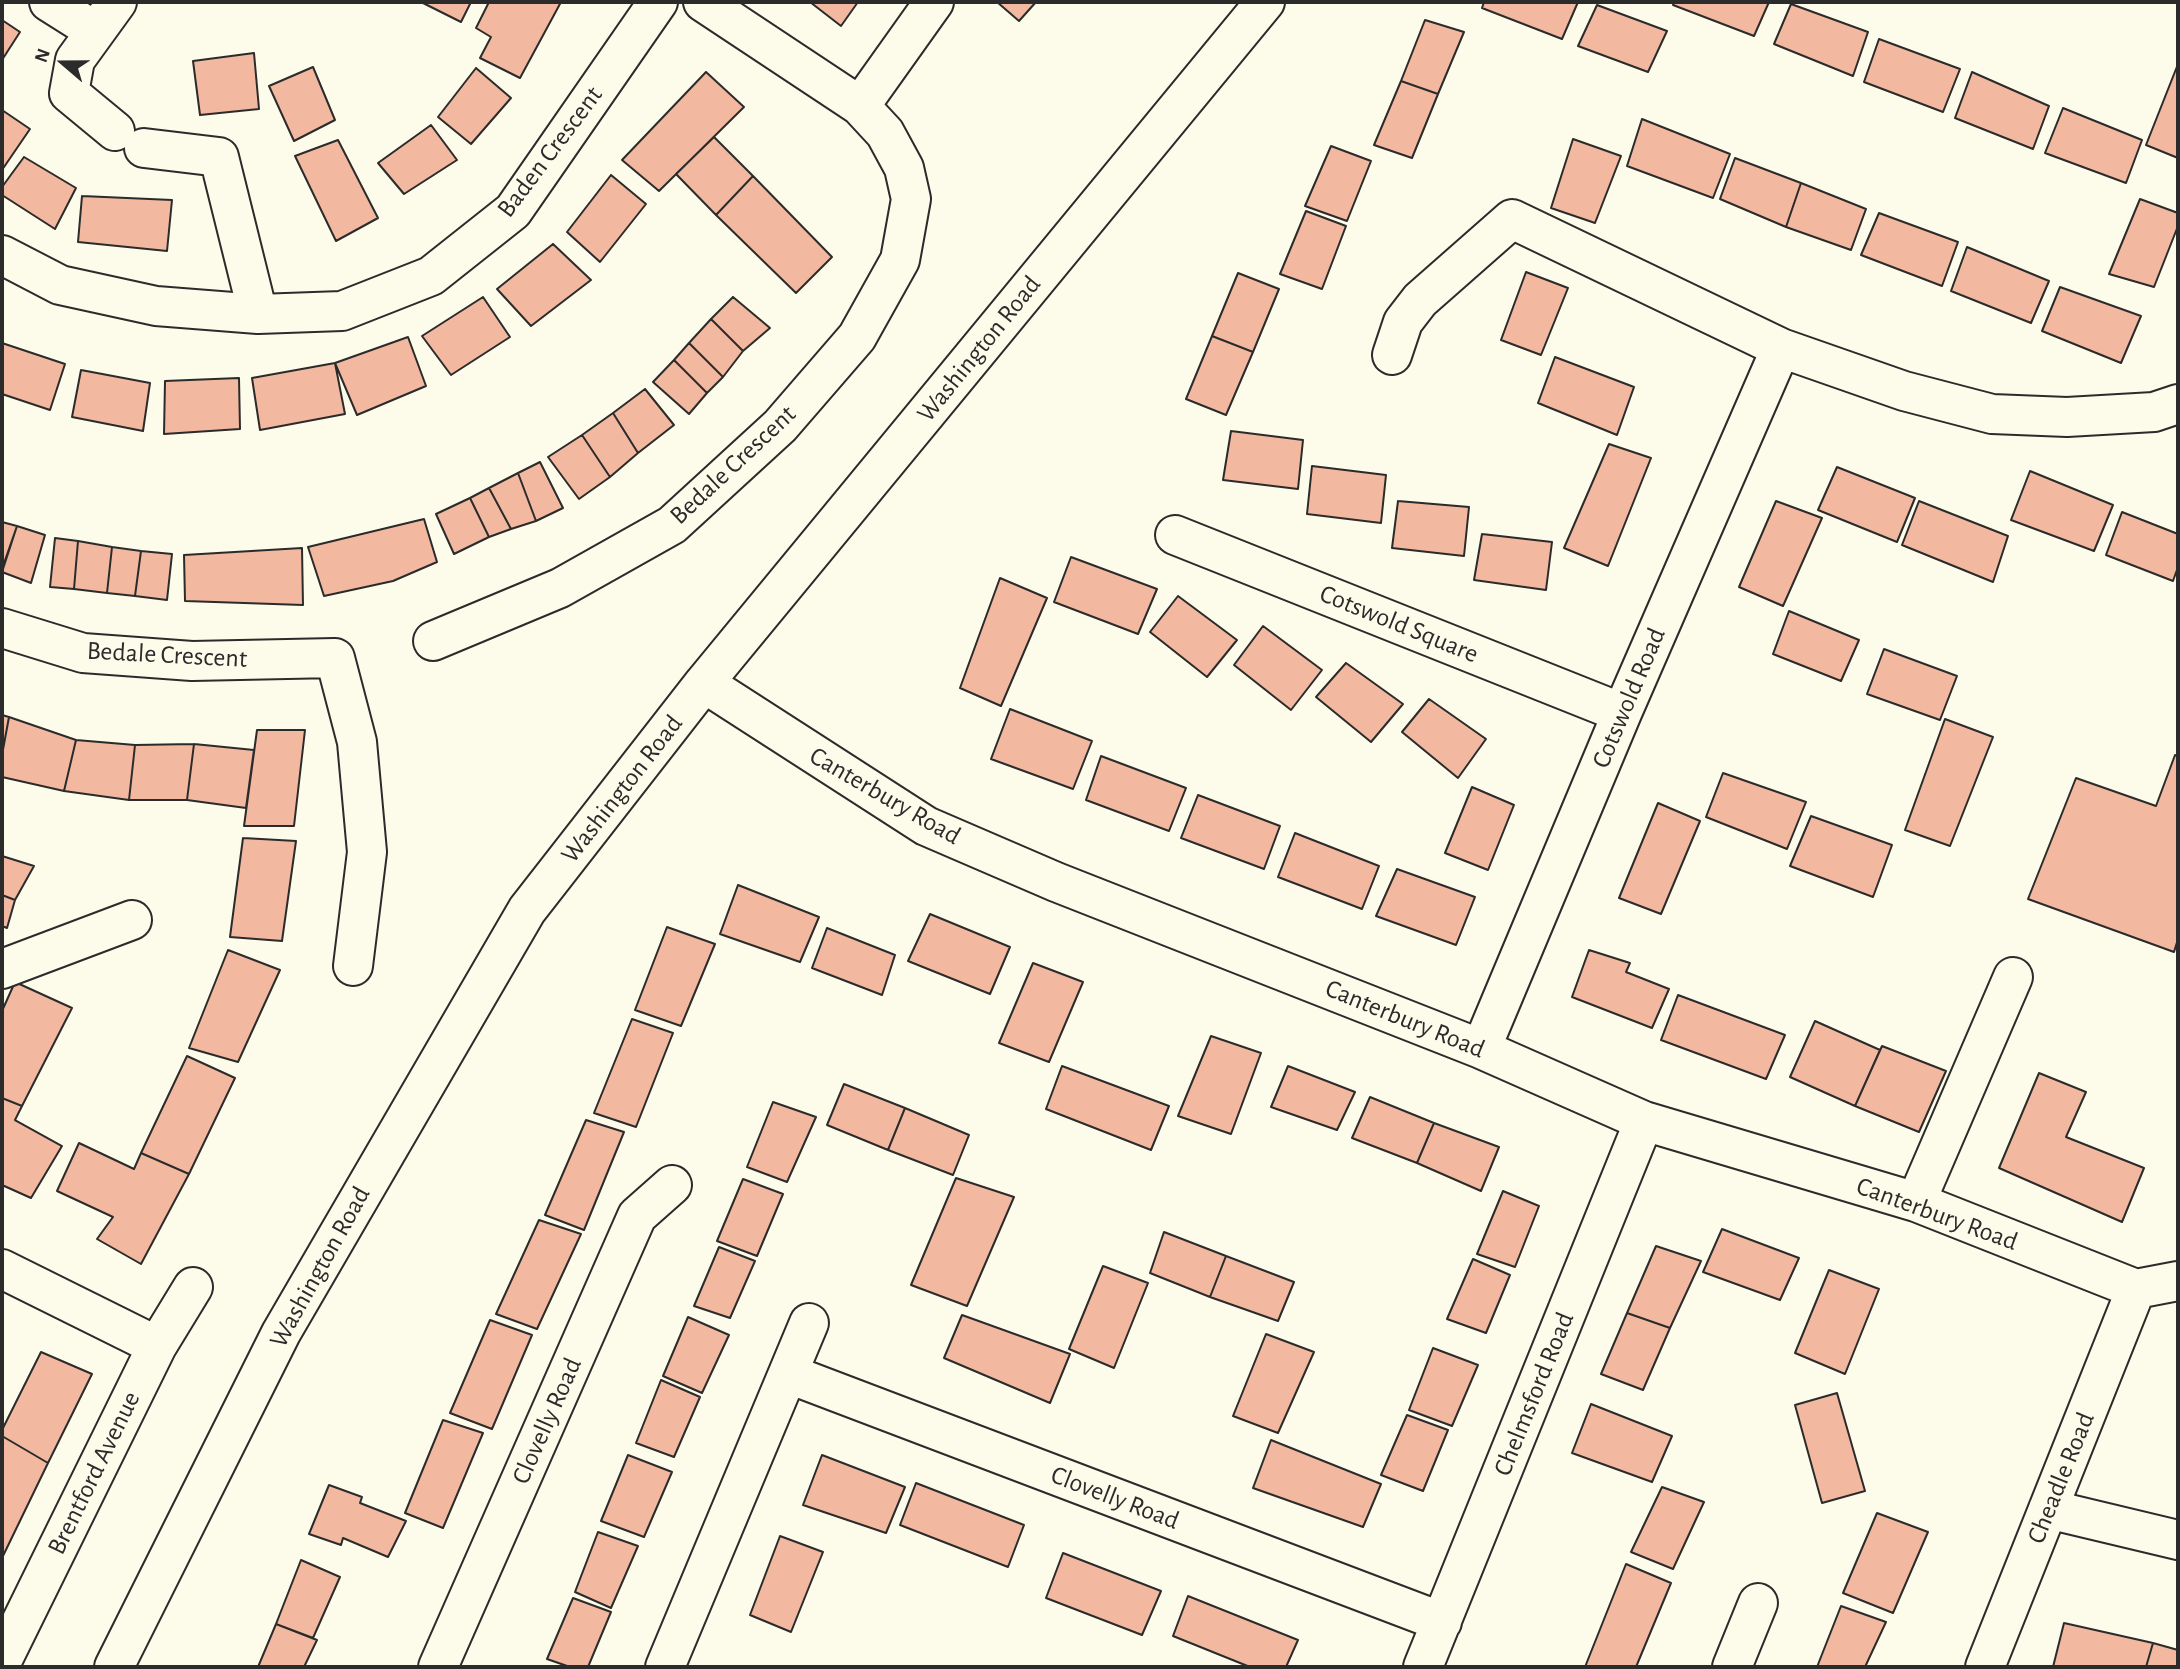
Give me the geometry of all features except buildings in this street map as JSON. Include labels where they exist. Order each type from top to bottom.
[{"type":"street","points":[[49,2],[106,17],[75,60],[69,93],[129,140],[219,157],[258,314]]},
{"type":"street","name":"Baden Crescent","points":[[2,255],[60,285],[156,306],[258,314],[342,311],[431,276],[513,212],[658,2]]},
{"type":"street","name":"Bedale Crescent","points":[[433,641],[560,588],[672,525],[780,426],[857,337],[900,260],[911,200],[904,168],[885,133],[860,106],[704,2]]},
{"type":"street","points":[[860,106],[934,2]]},
{"type":"street","name":"Washington Road","points":[[114,1667],[281,1333],[469,1005],[527,911],[704,684],[1265,2]]},
{"type":"street","points":[[1392,355],[1404,322],[1420,300],[1512,219],[1781,348],[1903,391],[1992,414],[2067,417],[2141,413],[2178,404]]},
{"type":"street","name":"Cotswold Road","points":[[1481,1049],[1622,713],[1781,348]]},
{"type":"street","name":"Cotswold Square","points":[[1175,536],[1622,713]]},
{"type":"street","name":"Bedale Crescent","points":[[2,628],[83,653],[192,661],[335,658],[357,742],[367,852],[353,966]]},
{"type":"street","name":"Canterbury Road","points":[[704,684],[926,826],[1056,882],[1481,1049],[1644,1121],[1916,1202],[2136,1289]]},
{"type":"street","points":[[2,969],[132,920]]},
{"type":"street","points":[[1916,1202],[2013,976]]},
{"type":"street","name":"Chelmsford Road","points":[[1423,1667],[1644,1121]]},
{"type":"street","name":"Clovelly Road","points":[[438,1667],[637,1216],[672,1185]]},
{"type":"street","points":[[2,1269],[157,1346]]},
{"type":"street","points":[[2136,1289],[2178,1281]]},
{"type":"street","name":"Brentford Avenue","points":[[2,1661],[157,1346],[193,1287]]},
{"type":"street","name":"Cheadle Road","points":[[1985,1667],[2136,1289]]},
{"type":"street","points":[[665,1667],[809,1323]]},
{"type":"street","name":"Clovelly Road","points":[[789,1374],[1442,1622]]},
{"type":"street","points":[[2048,1509],[2178,1540]]},
{"type":"street","points":[[1732,1667],[1758,1603]]}]
